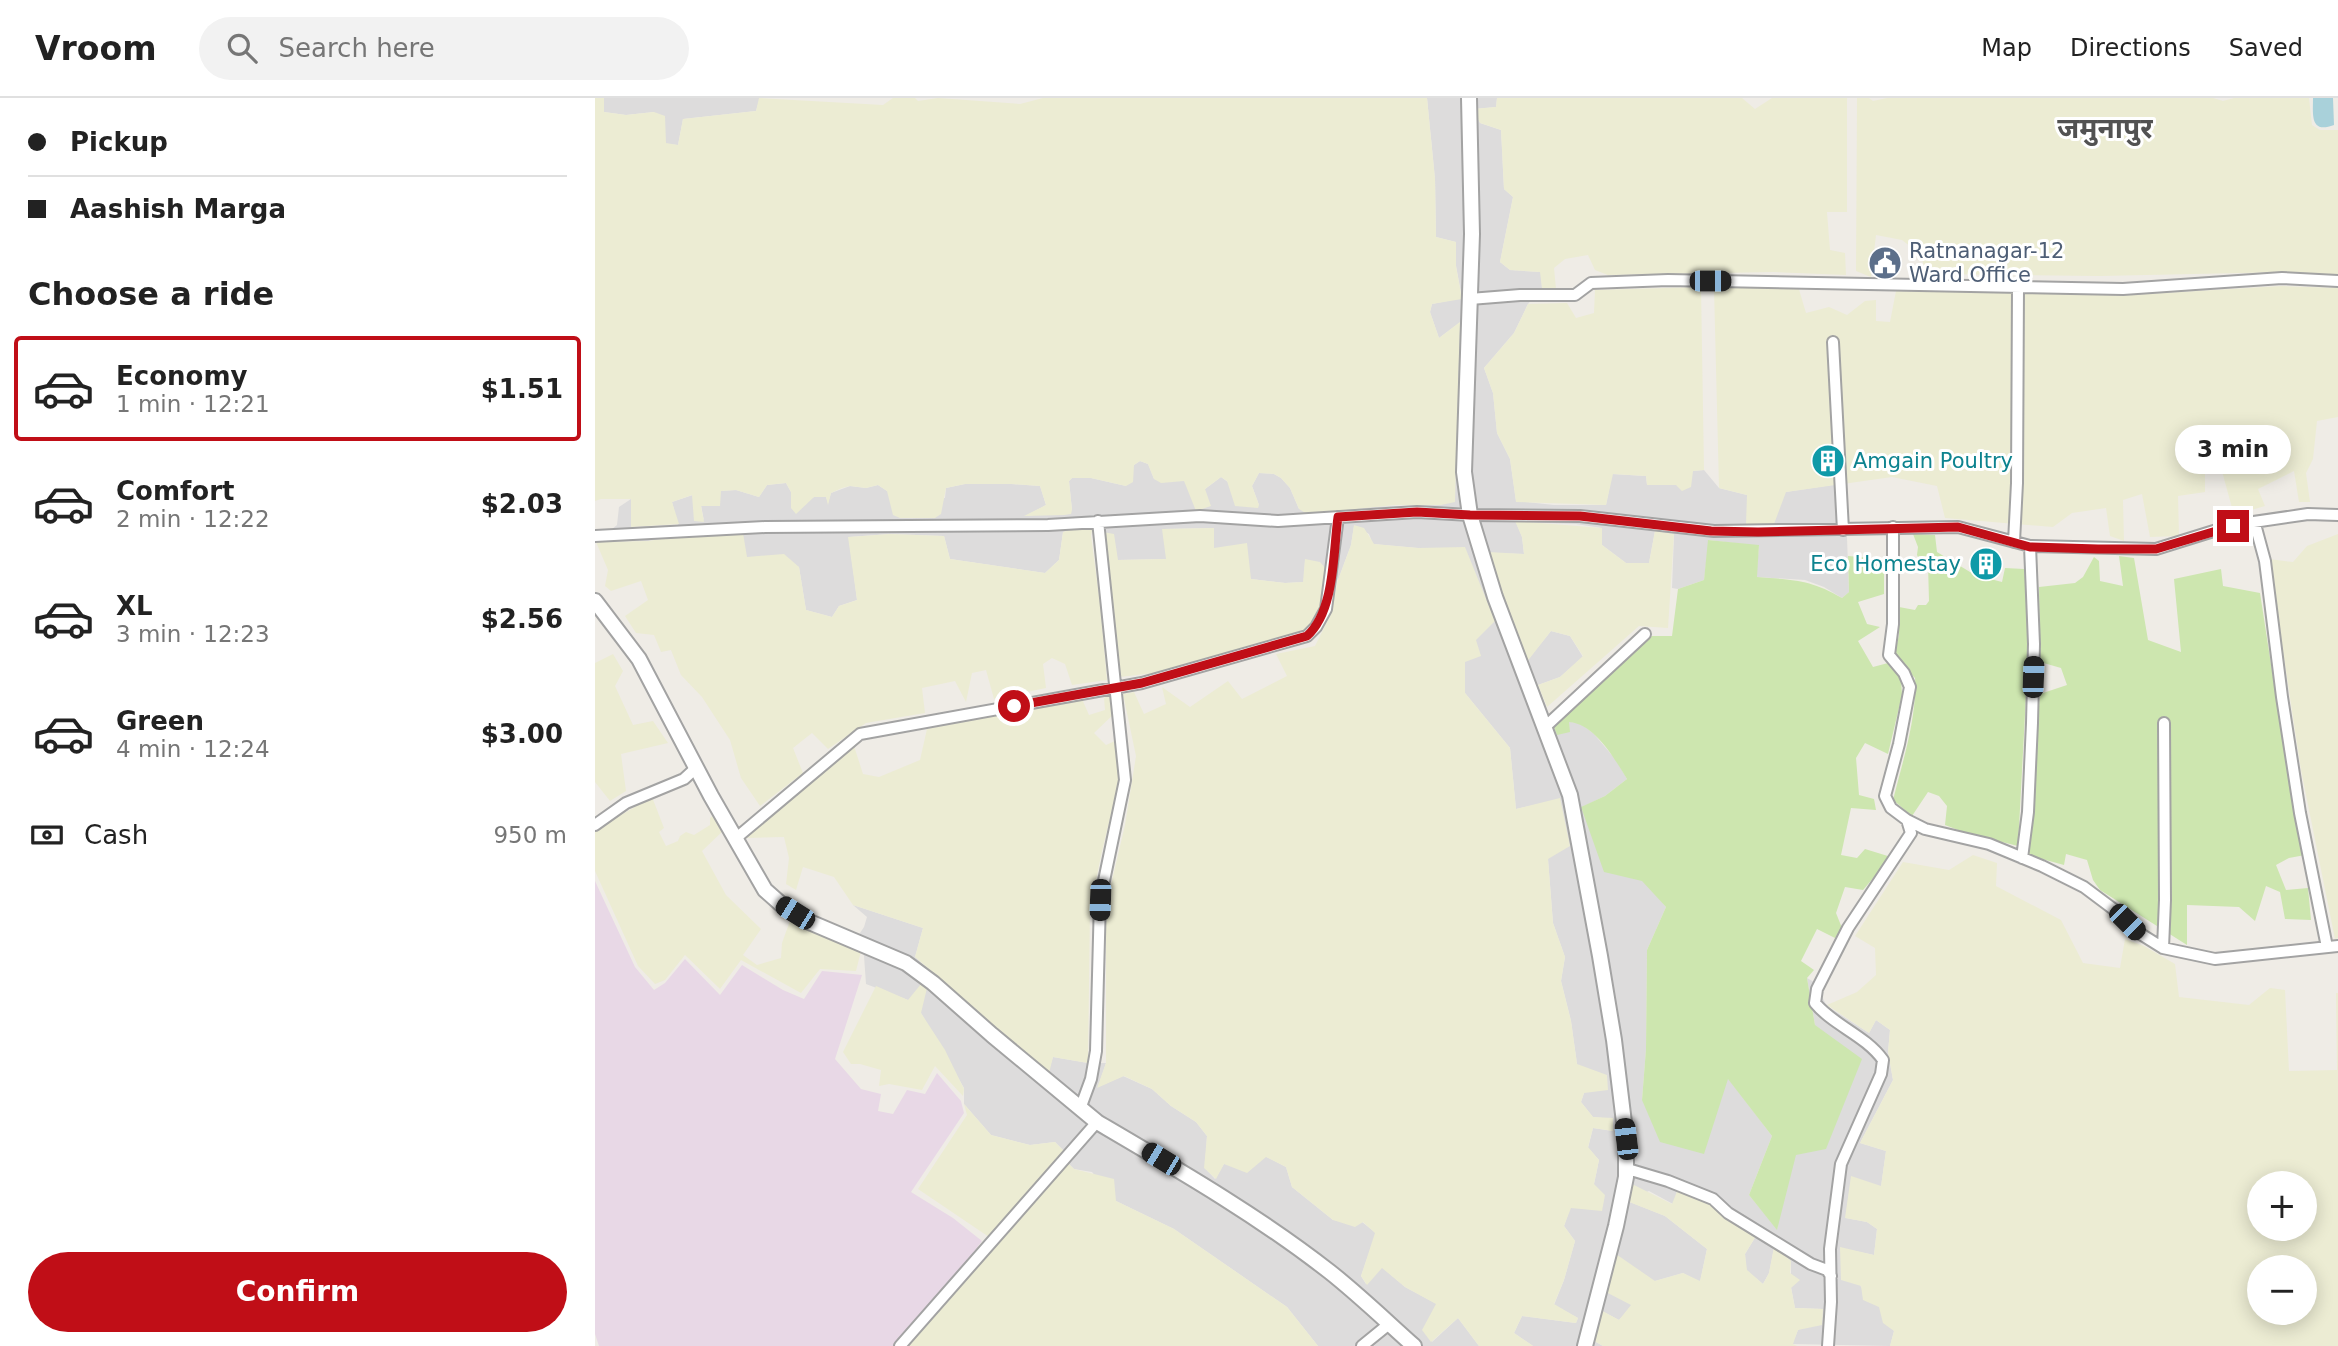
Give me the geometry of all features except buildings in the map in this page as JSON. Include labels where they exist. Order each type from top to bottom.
[{"type":"street","points":[[1469,98],[1472,234],[1464,472],[1470,515],[1504,620],[1570,795],[1614,1040],[1626,1139],[1626,1174],[1616,1226],[1585,1346]]},
{"type":"street","points":[[1470,299],[1574,295],[1591,283],[1668,280],[2123,289],[2282,278],[2338,281]]},
{"type":"street","points":[[2014,542],[2018,288]]},
{"type":"street","points":[[1833,342],[1843,530]]},
{"type":"street","points":[[595,536],[765,527],[931,527],[1200,516],[1278,521],[1417,512],[1580,516],[1714,531],[1958,527],[2030,547],[2156,549],[2233,526],[2308,514],[2338,515]]},
{"type":"street","points":[[735,839],[860,734],[1142,683],[1307,636],[1316,627],[1326,608],[1338,517]]},
{"type":"street","points":[[1080,1109],[1091,1079],[1096,1051],[1100,900],[1125,780],[1098,521]]},
{"type":"street","points":[[1893,527],[1893,624],[1889,655],[1904,673],[1910,687],[1885,796],[1891,808],[1925,829],[1989,844],[2084,887],[2116,911],[2139,933],[2163,948],[2214,959],[2332,946],[2300,813],[2265,561],[2255,524]]},
{"type":"street","points":[[2022,858],[2028,812],[2032,723],[2034,644],[2030,547]]},
{"type":"street","points":[[595,601],[639,659],[765,890],[782,905],[807,920],[906,963],[1097,1122],[1220,1195],[1331,1272],[1414,1346]]},
{"type":"street","points":[[1545,727],[1645,634]]},
{"type":"street","points":[[2163,948],[2164,723]]},
{"type":"street","points":[[595,825],[626,803],[684,779],[697,767]]},
{"type":"street","points":[[1828,1346],[1830,1249],[1840,1164],[1881,1074],[1883,1060],[1874,1048],[1823,1013],[1815,1003],[1817,989],[1847,928],[1911,833],[1907,820]]},
{"type":"street","points":[[900,1346],[1097,1122]]},
{"type":"street","points":[[1626,1174],[1631,1170],[1643,1173],[1713,1199],[1728,1213],[1811,1264],[1827,1270],[1831,1276]]},
{"type":"street","points":[[1362,1346],[1389,1324]]},
{"type":"shaded area","points":[[604,98],[759,98],[759,101],[756,111],[683,119],[678,145],[666,144],[654,112],[626,115],[604,112]]},
{"type":"shaded area","points":[[1427,98],[1497,98],[1496,107],[1474,109],[1480,123],[1501,130],[1504,189],[1513,197],[1500,262],[1510,270],[1541,272],[1542,288],[1528,304],[1514,333],[1484,368],[1493,393],[1497,433],[1510,459],[1516,501],[1554,505],[1606,505],[1612,474],[1646,476],[1647,485],[1676,485],[1693,471],[1704,470],[1719,488],[1747,495],[1845,483],[1849,592],[1842,598],[1805,580],[1756,577],[1759,546],[1709,540],[1704,580],[1678,589],[1672,588],[1674,535],[1655,531],[1649,563],[1626,563],[1602,545],[1602,528],[1576,524],[1516,522],[1522,537],[1524,554],[1488,553],[1526,662],[1551,631],[1570,636],[1583,657],[1560,677],[1538,685],[1551,720],[1580,723],[1594,734],[1616,760],[1627,779],[1605,796],[1582,807],[1666,907],[1647,950],[1646,1049],[1642,1100],[1728,1078],[1772,1136],[1749,1195],[1777,1229],[1815,1025],[1807,978],[1814,982],[1827,1006],[1869,1033],[1876,1020],[1890,1030],[1888,1052],[1893,1080],[1860,1143],[1886,1151],[1881,1187],[1846,1218],[1867,1222],[1877,1229],[1874,1255],[1840,1248],[1861,1287],[1879,1306],[1894,1331],[1890,1346],[1792,1344],[1798,1330],[1823,1309],[1795,1308],[1791,1287],[1791,1261],[1774,1248],[1769,1273],[1763,1284],[1746,1270],[1745,1254],[1756,1236],[1678,1189],[1673,1204],[1649,1191],[1625,1200],[1665,1216],[1707,1249],[1700,1282],[1683,1273],[1655,1281],[1619,1320],[1598,1309],[1589,1338],[1603,1346],[1533,1346],[1514,1333],[1522,1316],[1576,1323],[1578,1318],[1554,1305],[1575,1241],[1564,1226],[1570,1208],[1594,1184],[1599,1160],[1588,1148],[1593,1128],[1613,1131],[1613,1119],[1593,1117],[1581,1102],[1584,1093],[1561,981],[1565,957],[1553,923],[1548,859],[1560,799],[1516,809],[1510,748],[1465,693],[1465,661],[1418,548],[1373,544],[1369,534],[1354,526],[1351,545],[1338,580],[1327,570],[1305,560],[1304,582],[1285,583],[1251,579],[1213,548],[1214,528],[1163,529],[1167,559],[1117,560],[1103,532],[1093,524],[1063,532],[1059,560],[1045,573],[950,559],[944,536],[890,534],[849,537],[857,600],[839,606],[832,617],[806,610],[799,567],[747,557],[692,534],[648,541],[596,542],[617,525],[619,507],[631,499],[632,527],[678,525],[672,502],[693,495],[704,521],[701,505],[720,491],[736,490],[759,497],[767,485],[786,483],[791,492],[791,508],[814,497],[826,497],[828,503],[831,493],[850,486],[866,488],[878,485],[887,491],[945,498],[946,488],[965,484],[1012,484],[1040,486],[1046,505],[1026,516],[1072,510],[1069,481],[1072,478],[1091,478],[1126,486],[1134,465],[1140,461],[1148,464],[1154,479],[1184,481],[1205,489],[1221,477],[1259,505],[1252,486],[1259,473],[1274,474],[1281,478],[1290,488],[1299,509],[1441,505],[1459,323],[1439,338],[1430,312],[1432,304],[1462,298],[1456,266],[1456,242],[1436,237],[1435,179]]},
{"type":"shaded area","points":[[595,881],[635,967],[654,990],[665,983],[685,959],[720,995],[742,965],[783,990],[804,999],[822,971],[862,975],[835,1059],[861,1089],[881,1094],[878,1111],[893,1114],[907,1090],[925,1094],[937,1073],[961,1101],[964,1113],[911,1192],[953,1218],[982,1241],[942,1294],[895,1346],[599,1346],[595,1334]]},
{"type":"shaded area","points":[[853,905],[923,928],[915,957],[1048,1073],[1053,1057],[1106,1063],[1098,1087],[1123,1076],[1152,1089],[1171,1106],[1196,1122],[1207,1136],[1205,1168],[1215,1179],[1224,1164],[1265,1156],[1286,1167],[1292,1187],[1333,1220],[1362,1222],[1376,1233],[1361,1276],[1366,1284],[1382,1267],[1405,1287],[1437,1304],[1432,1342],[1458,1318],[1479,1346],[1318,1346],[1287,1307],[1174,1229],[1116,1201],[1092,1172],[1074,1169],[1068,1163],[1066,1153],[1055,1142],[1030,1145],[991,1135],[964,1104],[964,1088],[921,1013],[908,1000],[866,984],[864,956],[858,936],[867,917]]},
{"type":"green space","points":[[595,98],[604,98],[604,112],[626,115],[654,112],[665,116],[666,143],[678,145],[683,119],[756,111],[759,98],[883,105],[893,98],[915,98],[918,101],[938,98],[1020,104],[1043,98],[1427,98],[1435,179],[1436,237],[1456,242],[1456,266],[1462,299],[1432,304],[1430,312],[1439,338],[1460,322],[1455,502],[1307,514],[1299,509],[1290,488],[1281,478],[1274,474],[1259,473],[1252,486],[1258,508],[1235,506],[1227,481],[1221,477],[1205,489],[1211,506],[1196,511],[1184,481],[1161,483],[1154,479],[1148,464],[1140,461],[1134,465],[1133,482],[1126,486],[1091,478],[1072,478],[1069,481],[1072,510],[1071,514],[1064,515],[1024,516],[1046,505],[1040,486],[1012,484],[965,484],[946,488],[941,514],[935,518],[900,518],[893,515],[887,491],[878,485],[842,488],[831,493],[828,505],[826,497],[814,497],[796,514],[791,508],[791,492],[786,483],[767,485],[759,497],[736,490],[721,491],[720,506],[701,506],[704,522],[694,521],[692,495],[672,502],[679,524],[631,527],[631,499],[595,501]]},
{"type":"green space","points":[[1497,98],[1742,98],[1755,109],[1772,98],[1847,98],[1847,212],[1827,212],[1830,250],[1845,253],[1846,275],[1773,272],[1608,275],[1595,270],[1588,255],[1565,259],[1554,268],[1556,289],[1542,288],[1540,272],[1510,270],[1500,262],[1513,197],[1504,189],[1501,130],[1480,123],[1473,109],[1496,107]]},
{"type":"green space","points":[[1857,98],[1869,98],[1873,101],[1887,98],[2213,98],[2223,101],[2234,98],[2309,98],[2312,125],[2320,130],[2338,130],[2338,276],[2294,272],[2100,276],[1927,274],[1920,254],[1902,240],[1876,235],[1871,277],[1856,271]]},
{"type":"green space","points":[[1798,286],[1806,313],[1829,307],[1847,315],[1865,301],[1876,300],[1876,321],[1890,322],[1896,291],[2130,295],[2282,286],[2338,288],[2338,417],[2317,421],[2313,459],[2306,473],[2310,502],[2299,502],[2294,471],[2258,489],[2265,506],[2234,515],[2217,453],[2205,455],[2205,492],[2178,496],[2179,536],[2150,537],[2142,494],[2123,500],[2124,541],[2110,536],[2106,508],[2072,513],[2053,527],[1945,518],[1937,486],[1892,477],[1786,492],[1774,524],[1746,524],[1747,495],[1719,488],[1714,288]]},
{"type":"green space","points":[[1701,287],[1704,470],[1693,471],[1691,487],[1682,491],[1676,485],[1647,485],[1646,476],[1613,474],[1606,505],[1516,502],[1510,459],[1497,433],[1493,393],[1484,368],[1514,333],[1528,304],[1567,303],[1576,318],[1594,313],[1595,290]]},
{"type":"green space","points":[[1515,521],[1602,528],[1602,545],[1626,563],[1649,563],[1655,531],[1674,534],[1668,628],[1639,626],[1547,707],[1538,685],[1560,677],[1583,656],[1570,636],[1551,631],[1526,663],[1488,552],[1524,554],[1522,537]]},
{"type":"green space","points":[[1093,524],[1091,536],[1107,680],[1072,685],[1065,664],[1052,658],[1043,664],[1046,688],[994,699],[986,670],[972,673],[966,702],[955,681],[922,688],[925,713],[866,723],[828,749],[812,733],[793,748],[803,773],[760,806],[741,778],[730,740],[702,697],[681,675],[671,650],[661,652],[654,635],[636,633],[625,616],[648,600],[641,581],[611,591],[605,586],[608,570],[596,542],[648,541],[692,534],[743,533],[747,557],[784,554],[799,567],[806,610],[832,617],[839,606],[857,600],[848,537],[890,534],[944,536],[950,559],[1045,573],[1059,560],[1063,532]]},
{"type":"green space","points":[[1354,525],[1364,528],[1374,544],[1418,548],[1465,547],[1495,621],[1476,640],[1481,656],[1465,662],[1465,693],[1510,748],[1516,809],[1560,798],[1570,846],[1548,859],[1553,923],[1565,957],[1561,981],[1571,1021],[1577,1064],[1607,1075],[1608,1090],[1584,1093],[1581,1102],[1593,1117],[1613,1118],[1613,1131],[1593,1128],[1588,1147],[1599,1160],[1594,1184],[1605,1195],[1602,1211],[1571,1208],[1564,1226],[1575,1241],[1554,1304],[1578,1318],[1576,1323],[1522,1316],[1514,1333],[1533,1346],[1479,1346],[1458,1318],[1431,1342],[1422,1330],[1436,1304],[1405,1287],[1382,1268],[1367,1285],[1361,1276],[1375,1233],[1363,1222],[1355,1227],[1333,1220],[1292,1187],[1286,1167],[1266,1157],[1247,1173],[1224,1164],[1216,1179],[1204,1168],[1207,1136],[1196,1122],[1171,1106],[1152,1089],[1124,1076],[1097,1088],[1106,1063],[1106,906],[1125,825],[1136,756],[1123,694],[1134,692],[1144,714],[1166,704],[1162,687],[1190,707],[1228,681],[1242,699],[1287,676],[1276,654],[1315,646],[1331,614]]},
{"type":"green space","points":[[1214,528],[1214,548],[1247,543],[1251,579],[1303,582],[1305,559],[1320,562],[1327,570],[1317,620],[1302,633],[1155,673],[1120,677],[1103,532],[1114,534],[1118,560],[1166,559],[1162,529]]},
{"type":"green space","points":[[1913,534],[1935,535],[1937,552],[1975,575],[2002,582],[2005,568],[2024,569],[2030,621],[2018,846],[1945,825],[1947,806],[1939,796],[1928,792],[1912,816],[1893,800],[1909,739],[1915,693],[1915,678],[1894,657],[1899,635],[1899,607],[1915,610],[1918,605],[1926,605],[1929,601],[1928,564],[1920,561],[1917,555],[1918,547]]},
{"type":"green space","points":[[2338,534],[2338,938],[2335,939],[2301,770],[2269,559],[2293,562],[2307,546]]},
{"type":"green space","points":[[1708,540],[1759,545],[1757,577],[1811,584],[1842,598],[1849,592],[1848,556],[1884,559],[1884,594],[1858,602],[1867,624],[1880,627],[1858,641],[1873,667],[1888,663],[1901,678],[1902,695],[1888,754],[1865,743],[1856,758],[1859,795],[1874,799],[1876,810],[1851,808],[1841,855],[1857,858],[1865,849],[1891,857],[1863,890],[1845,887],[1836,913],[1842,928],[1835,938],[1817,929],[1801,961],[1814,970],[1807,978],[1815,1025],[1862,1059],[1826,1149],[1796,1155],[1777,1230],[1749,1195],[1772,1136],[1728,1079],[1704,1154],[1660,1142],[1642,1100],[1646,1049],[1647,950],[1666,907],[1642,881],[1604,872],[1581,807],[1605,796],[1627,779],[1595,735],[1578,724],[1569,722],[1570,732],[1557,735],[1551,720],[1652,636],[1672,636],[1678,589],[1704,580]]},
{"type":"green space","points":[[2119,556],[2134,558],[2148,640],[2181,652],[2174,579],[2221,569],[2223,586],[2260,593],[2285,755],[2305,855],[2289,858],[2276,865],[2286,890],[2308,888],[2311,920],[2285,919],[2280,892],[2266,886],[2255,921],[2239,907],[2187,905],[2187,945],[2100,890],[2093,880],[2087,860],[2066,854],[2064,865],[2027,855],[2040,694],[2067,685],[2061,668],[2040,662],[2039,587],[2075,583],[2083,577],[2094,557],[2099,561],[2100,581],[2123,586]]},
{"type":"green space","points":[[613,654],[623,671],[615,686],[633,725],[653,721],[668,743],[621,754],[626,791],[610,801],[595,782],[595,663]]},
{"type":"green space","points":[[1109,695],[1117,711],[1094,733],[1106,745],[1117,740],[1120,778],[1090,910],[1088,1063],[1053,1057],[1049,1073],[915,957],[923,928],[853,905],[834,877],[803,867],[796,890],[786,884],[789,858],[784,837],[746,838],[854,746],[863,774],[879,777],[920,760],[927,729],[1082,699],[1089,715],[1105,710],[1104,698]]},
{"type":"green space","points":[[652,797],[664,828],[659,832],[666,846],[678,841],[686,832],[694,835],[710,825],[710,818],[715,814],[724,830],[702,851],[726,895],[761,929],[743,955],[757,965],[781,958],[782,943],[791,918],[825,937],[861,951],[856,971],[820,969],[801,993],[741,960],[720,989],[685,955],[665,980],[655,984],[638,966],[595,871],[595,830]]},
{"type":"green space","points":[[1973,855],[1997,863],[1996,886],[2061,920],[2083,963],[2120,968],[2125,939],[2144,946],[2175,964],[2179,997],[2249,1005],[2270,988],[2285,990],[2289,1071],[2337,1070],[2338,993],[2338,1346],[1890,1346],[1894,1331],[1883,1323],[1879,1307],[1863,1300],[1861,1286],[1841,1280],[1840,1247],[1874,1255],[1877,1229],[1867,1222],[1845,1218],[1851,1176],[1881,1186],[1886,1151],[1860,1143],[1893,1080],[1888,1052],[1890,1030],[1876,1020],[1869,1033],[1827,1005],[1857,992],[1876,975],[1875,948],[1855,936],[1903,862],[1949,870]]},
{"type":"green space","points":[[921,984],[927,988],[921,1013],[945,1050],[964,1089],[963,1096],[935,1066],[922,1090],[889,1084],[879,1086],[881,1070],[851,1064],[843,1052],[876,986],[908,1000]]},
{"type":"green space","points":[[964,1104],[991,1135],[1030,1145],[1055,1142],[1066,1153],[989,1237],[918,1189],[967,1115]]},
{"type":"green space","points":[[1068,1163],[1074,1169],[1114,1179],[1116,1201],[1174,1229],[1287,1307],[1318,1346],[903,1346]]},
{"type":"green space","points":[[1630,1183],[1672,1204],[1678,1189],[1704,1201],[1756,1236],[1745,1254],[1747,1270],[1763,1284],[1769,1273],[1774,1247],[1791,1261],[1790,1273],[1800,1280],[1791,1288],[1795,1308],[1823,1309],[1822,1325],[1798,1330],[1793,1344],[1797,1346],[1603,1346],[1589,1338],[1597,1308],[1619,1320],[1631,1305],[1602,1290],[1613,1252],[1655,1281],[1683,1273],[1700,1281],[1707,1249],[1665,1216],[1624,1200]]},
{"type":"water","points":[[2313,98],[2333,98],[2334,125],[2317,125],[2313,116]]},
{"type":"place","name":"Ratnanagar-12 Ward Office","points":[[1885,263]]},
{"type":"place","name":"Amgain Poultry","points":[[1828,461]]},
{"type":"place","name":"Eco Homestay","points":[[1986,564]]},
{"type":"district","name":"जमुनापुर","points":[[2105,128]]},
{"type":"route","points":[[1014,706],[1142,683],[1307,636],[1316,627],[1326,608],[1338,517],[1357,514],[1417,512],[1580,516],[1711,531],[1958,527],[2030,547],[2098,549],[2156,549],[2233,526]]}]
